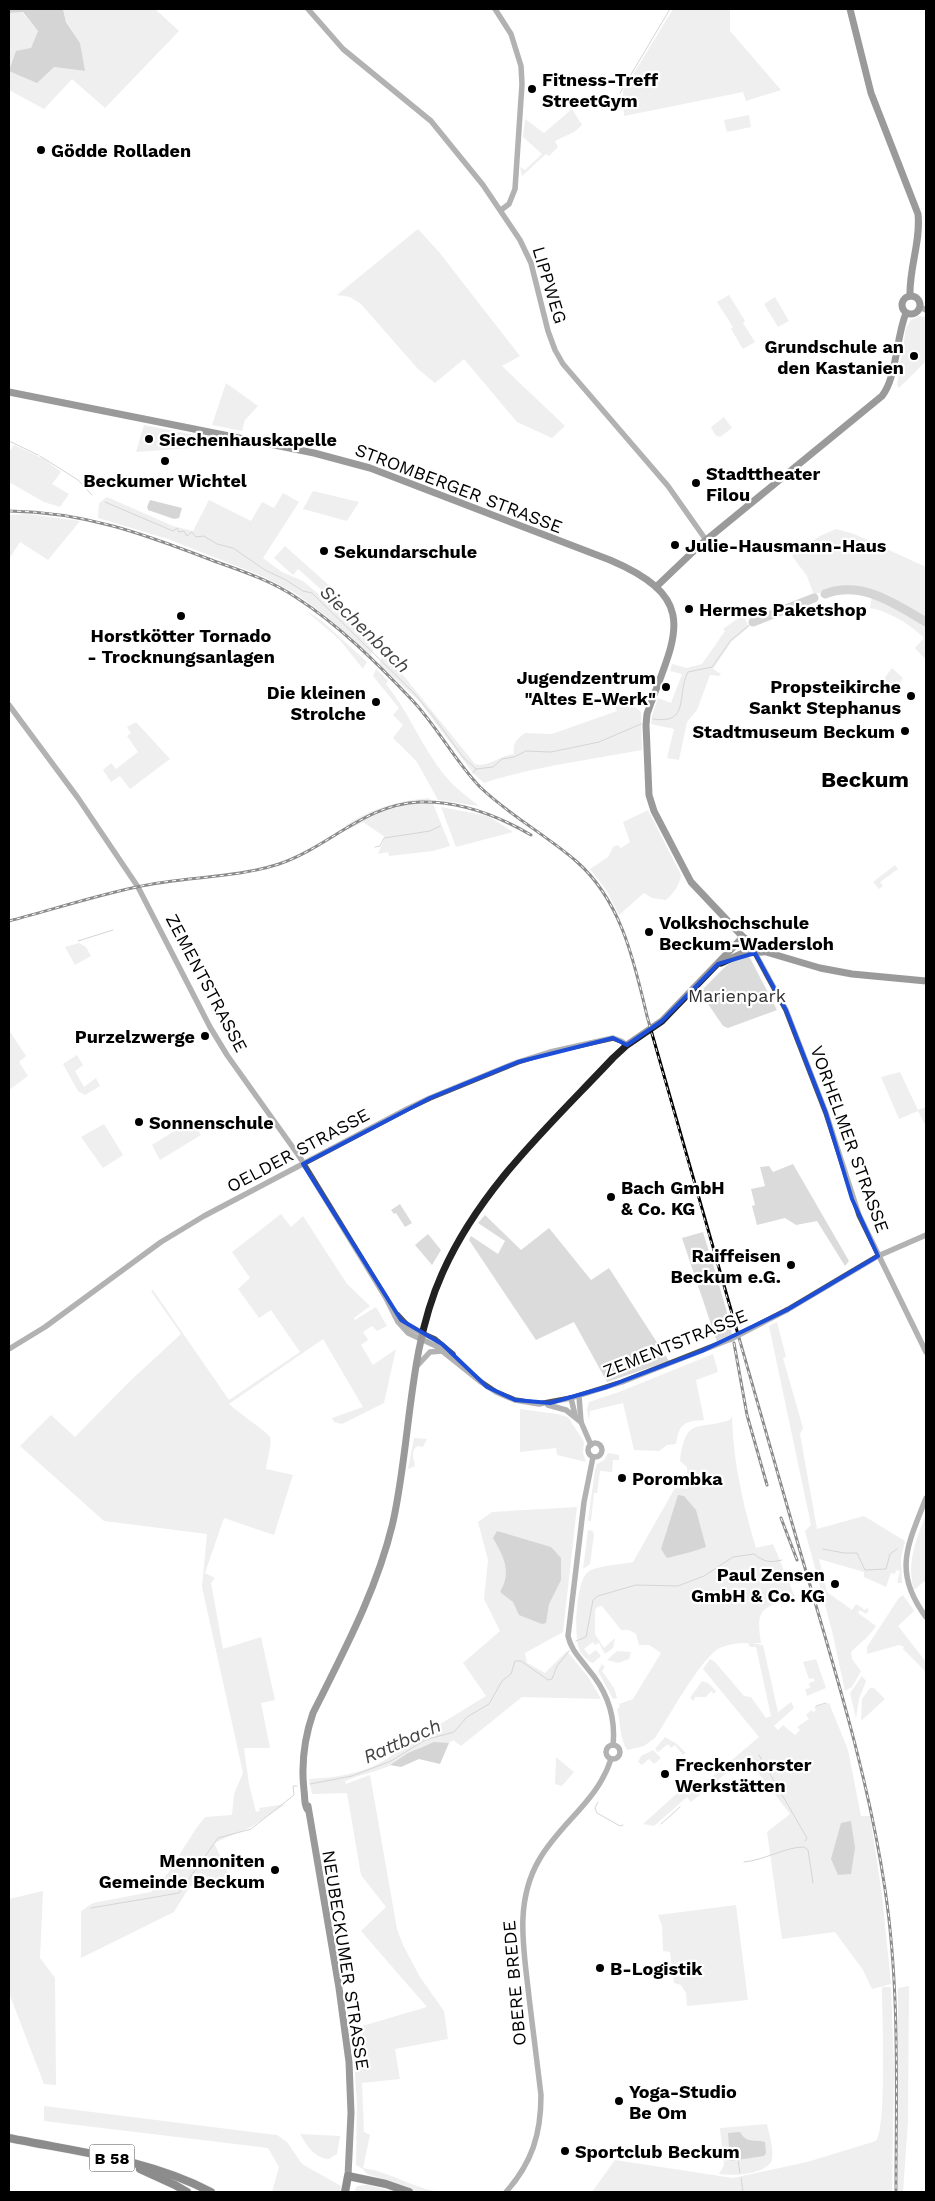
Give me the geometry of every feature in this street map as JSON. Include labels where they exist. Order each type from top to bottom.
[{"type":"main road","points":[[850,9],[872,94],[918,214],[919,224],[909,281],[910,296]]},
{"type":"main road","points":[[906,313],[916,313],[923,309],[918,300],[910,296]]},
{"type":"main road","points":[[906,313],[902,308],[902,303],[905,298],[910,296]]},
{"type":"main road","points":[[656,587],[706,540],[882,396],[888,385],[901,326],[906,313]]},
{"type":"main road","name":"STROMBERGER STRASSE","points":[[9,392],[314,453],[370,468],[616,563],[641,575],[656,587],[670,606],[674,617],[672,645],[647,714],[650,802],[691,882],[744,937]]},
{"type":"main road","points":[[744,937],[766,952]]},
{"type":"main road","name":"VORHELMER STRASSE","points":[[744,937],[754,953]]},
{"type":"main road","name":"NEUBECKUMER STRASSE","points":[[348,2176],[351,2113],[348,2055],[338,1981],[305,1799],[303,1757],[308,1728],[313,1713],[368,1599],[389,1536],[400,1484],[417,1366],[441,1276],[479,1207],[528,1148],[627,1046],[662,1021],[744,937]]},
{"type":"main road","points":[[718,964],[743,953],[766,952],[842,972],[926,981]]},
{"type":"main road","name":"B 58","points":[[9,2138],[123,2160],[168,2173],[211,2192]]},
{"type":"main road","points":[[123,2160],[187,2192]]},
{"type":"main road","points":[[346,2192],[348,2176],[386,2184],[410,2192]]},
{"type":"street","name":"LIPPWEG","points":[[308,9],[343,48],[431,121],[464,158],[520,240],[531,263],[548,331],[563,364],[680,501],[706,540]]},
{"type":"street","points":[[495,9],[515,43],[521,66],[522,84],[515,189],[512,200],[501,210]]},
{"type":"street","name":"ZEMENTSTRASSE","points":[[9,706],[78,798],[136,884],[216,1038],[303,1164],[390,1305],[405,1324],[444,1351],[487,1387],[509,1398],[539,1404],[579,1396],[670,1365],[731,1339],[787,1310],[878,1256],[926,1235]]},
{"type":"street","name":"VORHELMER STRASSE","points":[[754,953],[786,1010],[826,1113],[852,1198],[878,1256],[926,1352]]},
{"type":"street","name":"OELDER STRASSE","points":[[9,1348],[45,1326],[161,1242],[204,1216],[430,1098],[518,1062],[550,1052],[612,1038],[621,1041],[627,1046]]},
{"type":"street","name":"ZEMENTSTRASSE","points":[[423,1338],[442,1344],[475,1377]]},
{"type":"street","points":[[417,1366],[430,1352],[444,1351]]},
{"type":"street","points":[[579,1396],[581,1422],[591,1445]]},
{"type":"street","points":[[572,1398],[574,1415]]},
{"type":"street","points":[[539,1404],[559,1407],[574,1415],[581,1422]]},
{"type":"street","points":[[591,1445],[597,1444],[601,1448],[601,1454],[593,1457]]},
{"type":"street","points":[[591,1445],[588,1450],[593,1457],[586,1495],[568,1636],[572,1648],[598,1681],[609,1702],[613,1717],[613,1745]]},
{"type":"street","points":[[926,1498],[910,1539],[906,1562],[906,1577],[909,1587],[926,1617]]},
{"type":"street","points":[[613,1745],[618,1748],[619,1754],[617,1758],[611,1759],[607,1756],[606,1751],[609,1746],[613,1745]]},
{"type":"street","name":"OBERE BREDE","points":[[506,2192],[518,2178],[532,2153],[541,2116],[540,2086],[522,1935],[523,1908],[526,1893],[539,1860],[552,1841],[595,1792],[606,1774],[611,1759]]},
{"type":"highlighted area","points":[[755,953],[786,1010],[826,1113],[852,1199],[878,1256],[787,1310],[702,1351],[607,1387],[550,1403],[515,1400],[487,1387],[442,1344],[401,1320],[303,1164],[430,1098],[518,1062],[613,1038],[627,1045],[662,1021],[718,964]]},
{"type":"green space","points":[[63,9],[155,9],[179,31],[105,108],[72,79],[44,109],[9,90],[9,13],[22,12],[38,31],[31,48],[54,67],[84,71],[80,43],[66,21]]},
{"type":"green space","points":[[673,9],[730,9],[730,31],[781,90],[746,101],[743,92],[624,116],[623,91]]},
{"type":"green space","points":[[572,109],[582,125],[574,132],[555,141],[558,147],[549,156],[546,154],[522,176],[520,167],[525,170],[542,154],[523,137],[525,119],[544,133]]},
{"type":"green space","points":[[749,115],[751,127],[727,132],[724,120]]},
{"type":"green space","points":[[418,229],[439,252],[520,356],[502,366],[565,426],[552,438],[517,422],[464,359],[435,383],[418,369],[361,304],[350,297],[337,295]]},
{"type":"green space","points":[[729,295],[755,342],[743,349],[731,329],[733,327],[717,302]]},
{"type":"green space","points":[[775,297],[789,321],[778,327],[764,304]]},
{"type":"green space","points":[[919,316],[926,317],[926,361],[899,388],[897,385],[906,328],[911,320]]},
{"type":"green space","points":[[226,383],[258,406],[245,420],[242,431],[212,425]]},
{"type":"green space","points":[[724,417],[732,428],[720,437],[715,435],[711,427]]},
{"type":"green space","points":[[144,425],[214,439],[206,447],[136,452]]},
{"type":"green space","points":[[14,445],[44,459],[61,472],[52,484],[69,494],[60,507],[44,502],[9,482],[9,452]]},
{"type":"green space","points":[[313,491],[359,502],[347,521],[303,509]]},
{"type":"green space","points":[[283,493],[299,502],[263,558],[282,572],[303,581],[377,643],[370,656],[326,616],[295,593],[264,577],[168,539],[98,518],[99,503],[107,497],[173,526],[193,531],[209,500],[251,521],[262,502],[274,508]]},
{"type":"green space","points":[[27,514],[80,521],[48,560],[20,542],[9,559],[9,515]]},
{"type":"green space","points":[[836,529],[854,534],[926,567],[926,660],[915,648],[924,638],[919,633],[892,615],[870,608],[873,590],[836,590],[814,595],[807,576],[792,556],[820,536]]},
{"type":"green space","points":[[285,546],[332,588],[326,594],[298,569],[293,575],[274,558]]},
{"type":"green space","points":[[304,609],[323,622],[367,662],[363,669],[339,639]]},
{"type":"green space","points":[[743,615],[749,627],[731,642],[713,669],[721,674],[719,676],[710,675],[697,710],[687,722],[679,760],[667,758],[674,729],[651,724],[658,698],[671,703],[682,674],[670,671],[672,664],[687,668],[702,664],[725,631],[723,629]]},
{"type":"green space","points":[[383,655],[403,675],[475,764],[489,763],[514,754],[516,742],[525,733],[552,734],[617,711],[612,700],[621,696],[641,712],[642,750],[543,768],[484,783],[473,773],[419,701],[379,664]]},
{"type":"green space","points":[[892,668],[903,678],[900,682],[897,681],[895,683],[896,686],[892,689],[883,680]]},
{"type":"green space","points":[[376,669],[388,681],[386,684],[438,767],[454,786],[479,806],[438,800],[417,762],[393,738],[403,725],[393,715],[399,708],[373,676]]},
{"type":"green space","points":[[136,722],[170,759],[130,789],[120,776],[111,782],[103,770],[111,763],[116,769],[138,752],[127,736],[131,733],[127,727]]},
{"type":"green space","points":[[429,798],[432,801],[450,846],[433,851],[389,856],[388,852],[378,854],[385,837],[363,822],[348,830],[346,825],[386,806]]},
{"type":"green space","points":[[441,807],[488,816],[513,832],[456,847]]},
{"type":"green space","points":[[648,810],[681,875],[680,879],[676,889],[666,900],[652,898],[644,893],[619,915],[607,891],[590,869],[608,857],[613,847],[617,845],[621,848],[630,842],[623,822]]},
{"type":"green space","points":[[895,865],[898,869],[880,882],[883,886],[879,889],[873,882]]},
{"type":"green space","points":[[79,943],[86,947],[91,956],[75,965],[65,947]]},
{"type":"green space","name":"Marienpark","points":[[744,955],[750,958],[777,1010],[728,1028],[723,1026],[700,992],[727,965]]},
{"type":"green space","points":[[9,1030],[26,1056],[19,1062],[28,1076],[9,1090]]},
{"type":"green space","points":[[77,1055],[83,1065],[75,1071],[84,1087],[96,1078],[100,1086],[85,1095],[78,1091],[63,1064]]},
{"type":"green space","points":[[900,1072],[918,1110],[926,1107],[926,1126],[918,1111],[899,1119],[881,1077]]},
{"type":"green space","points":[[192,1120],[201,1135],[160,1160],[152,1145]]},
{"type":"green space","points":[[104,1124],[123,1155],[103,1168],[81,1137]]},
{"type":"green space","points":[[793,1164],[849,1261],[845,1266],[817,1221],[796,1225],[785,1218],[757,1225],[752,1206],[755,1205],[751,1189],[765,1186],[760,1167],[769,1166],[773,1172]]},
{"type":"green space","points":[[400,1204],[412,1223],[405,1227],[396,1213],[394,1214],[391,1210]]},
{"type":"green space","points":[[281,1214],[291,1227],[303,1216],[347,1284],[370,1306],[354,1318],[355,1320],[376,1307],[387,1326],[377,1331],[372,1326],[363,1332],[368,1340],[361,1345],[373,1365],[396,1349],[384,1403],[342,1424],[334,1422],[332,1418],[363,1407],[323,1339],[229,1404],[270,1437],[266,1469],[293,1475],[274,1535],[224,1518],[205,1573],[215,1578],[211,1583],[223,1649],[261,1637],[275,1700],[261,1703],[270,1748],[244,1748],[249,1784],[256,1812],[260,1811],[259,1808],[286,1804],[251,1827],[214,1843],[231,1879],[190,1886],[174,1912],[81,1958],[81,1911],[93,1903],[151,1892],[168,1873],[205,1817],[232,1815],[234,1794],[243,1773],[202,1587],[207,1534],[104,1521],[20,1446],[51,1415],[75,1437],[129,1382],[181,1334],[151,1291],[153,1290],[229,1400],[300,1352],[271,1310],[259,1318],[238,1289],[250,1278],[232,1252]]},
{"type":"green space","points":[[485,1215],[521,1250],[549,1228],[591,1280],[609,1268],[669,1361],[607,1382],[574,1322],[536,1340],[469,1240],[471,1236],[498,1254],[505,1241],[478,1223]]},
{"type":"green space","points":[[703,1232],[709,1252],[704,1253],[707,1264],[713,1264],[731,1326],[732,1336],[717,1342],[682,1238]]},
{"type":"green space","points":[[428,1234],[441,1250],[432,1265],[415,1245]]},
{"type":"green space","points":[[777,1322],[786,1357],[783,1358],[803,1428],[800,1434],[817,1529],[864,1516],[905,1541],[901,1558],[902,1583],[897,1583],[900,1571],[896,1570],[895,1574],[891,1573],[886,1587],[864,1577],[864,1572],[819,1559],[827,1592],[852,1610],[856,1604],[865,1610],[867,1608],[869,1610],[866,1614],[860,1610],[858,1613],[876,1626],[851,1652],[852,1659],[861,1671],[852,1687],[845,1691],[832,1631],[805,1531],[811,1525],[769,1326]]},
{"type":"green space","points":[[713,1354],[718,1372],[696,1380],[704,1420],[692,1421],[684,1425],[679,1432],[676,1444],[667,1445],[659,1451],[634,1450],[623,1403],[590,1411],[589,1420],[587,1409],[589,1402],[619,1392]]},
{"type":"green space","points":[[520,1409],[568,1417],[584,1442],[583,1453],[586,1462],[557,1455],[556,1448],[520,1452]]},
{"type":"green space","points":[[732,1416],[734,1450],[740,1483],[756,1548],[773,1544],[795,1597],[764,1610],[759,1621],[761,1643],[752,1643],[763,1645],[778,1712],[791,1702],[794,1708],[774,1726],[778,1730],[783,1725],[795,1735],[800,1730],[797,1727],[809,1719],[806,1715],[811,1710],[813,1712],[816,1710],[814,1707],[829,1703],[848,1750],[861,1816],[870,1816],[882,1895],[891,1984],[872,1989],[863,1970],[835,1932],[782,1939],[767,1832],[790,1814],[746,1757],[691,1802],[687,1797],[654,1826],[643,1824],[693,1779],[700,1787],[759,1737],[703,1669],[710,1659],[715,1662],[744,1696],[751,1697],[766,1718],[771,1716],[756,1647],[750,1647],[748,1643],[740,1643],[718,1649],[702,1665],[655,1738],[644,1746],[627,1750],[621,1735],[617,1709],[620,1707],[619,1704],[633,1699],[661,1653],[649,1645],[639,1645],[636,1634],[629,1630],[621,1630],[602,1606],[597,1607],[595,1610],[595,1634],[604,1648],[615,1638],[613,1648],[605,1654],[599,1643],[595,1645],[593,1642],[584,1649],[589,1655],[596,1650],[601,1656],[593,1663],[582,1654],[578,1644],[576,1622],[578,1597],[584,1577],[588,1572],[597,1568],[633,1562],[675,1488],[688,1489],[687,1467],[680,1461],[682,1447],[689,1431],[701,1426],[730,1420]]},
{"type":"green space","points":[[414,1438],[427,1439],[423,1447],[417,1446],[415,1448],[413,1456],[415,1466],[408,1469]]},
{"type":"green space","points":[[608,1453],[619,1455],[619,1460],[613,1460],[612,1472],[600,1471],[597,1493],[594,1493],[591,1521],[588,1521],[595,1470],[597,1464],[604,1460]]},
{"type":"green space","points":[[577,1507],[563,1632],[525,1653],[527,1663],[545,1673],[567,1651],[589,1678],[601,1699],[522,1697],[461,1746],[453,1740],[449,1743],[431,1744],[418,1749],[387,1767],[345,1781],[346,1784],[370,1775],[397,1929],[403,1945],[420,1977],[444,2011],[448,2039],[395,2049],[400,2079],[362,2083],[364,2132],[370,2135],[363,2168],[384,2173],[433,2191],[443,2192],[415,2192],[405,2186],[367,2174],[356,2165],[357,2104],[352,2029],[427,2007],[361,1931],[386,1907],[361,1875],[347,1793],[312,1794],[309,1779],[346,1775],[380,1763],[486,1696],[463,1663],[500,1631],[484,1599],[488,1560],[478,1522],[492,1512]]},
{"type":"green space","points":[[926,1515],[926,1580],[914,1590],[911,1571],[913,1552]]},
{"type":"green space","points":[[588,1530],[593,1531],[594,1535],[590,1564],[583,1569]]},
{"type":"green space","points":[[903,1595],[914,1611],[898,1626],[926,1662],[926,1672],[903,1649],[904,1647],[899,1645],[867,1654],[867,1647],[898,1599]]},
{"type":"green space","points":[[617,1651],[631,1652],[629,1659],[618,1663],[607,1660]]},
{"type":"green space","points":[[816,1659],[826,1688],[807,1696],[805,1689],[810,1688],[809,1683],[815,1681],[813,1678],[809,1679],[803,1662]]},
{"type":"green space","points":[[602,1664],[605,1667],[602,1671],[614,1688],[617,1698],[613,1699],[598,1671]]},
{"type":"green space","points":[[862,1676],[866,1681],[859,1699],[856,1718],[850,1693]]},
{"type":"green space","points":[[702,1681],[708,1683],[716,1691],[714,1694],[711,1691],[706,1697],[695,1697],[694,1701],[690,1698]]},
{"type":"green space","points":[[870,1688],[874,1688],[885,1699],[861,1721],[862,1699]]},
{"type":"green space","points":[[665,1737],[677,1744],[686,1753],[683,1755],[675,1745],[671,1748],[668,1744],[658,1752],[655,1749]]},
{"type":"green space","points":[[653,1750],[661,1758],[654,1764],[649,1759],[642,1765],[638,1762],[641,1756]]},
{"type":"green space","points":[[556,1757],[574,1772],[562,1786],[555,1784]]},
{"type":"green space","points":[[43,1891],[40,1958],[55,1978],[56,2085],[44,2084],[9,1993],[9,1899]]},
{"type":"green space","points":[[736,1905],[748,2000],[687,2006],[686,1993],[681,1985],[674,1983],[670,1952],[663,1951],[662,1926],[658,1915]]},
{"type":"green space","points":[[909,1986],[908,2122],[903,2192],[898,2192],[898,1988]]},
{"type":"green space","points":[[882,1987],[891,1987],[894,2071],[892,2192],[592,2192],[615,2160],[733,2178],[807,2162],[876,2141],[882,2114],[883,2092]]},
{"type":"green space","points":[[44,2106],[277,2135],[287,2142],[302,2164],[341,2186],[340,2192],[272,2192],[279,2167],[268,2148],[44,2121]]},
{"type":"green space","points":[[767,2124],[772,2151],[772,2159],[769,2164],[757,2171],[748,2173],[719,2174],[724,2165],[720,2128]]},
{"type":"green space","points":[[300,2134],[340,2136],[337,2154],[329,2159],[315,2154]]},
{"type":"green space","points":[[367,2185],[398,2192],[354,2192],[357,2186]]},
{"type":"shaded area","points":[[9,9],[63,9],[66,22],[80,43],[85,71],[54,67],[37,83],[9,71],[16,51],[31,48],[38,31],[23,12],[9,13]]},
{"type":"shaded area","points":[[150,500],[182,508],[179,518],[174,519],[148,510],[147,507]]},
{"type":"shaded area","points":[[678,1495],[684,1496],[696,1510],[706,1547],[667,1558],[661,1549]]},
{"type":"shaded area","points":[[497,1531],[551,1547],[561,1558],[561,1580],[549,1604],[546,1623],[542,1624],[519,1615],[513,1602],[500,1592],[506,1578],[506,1571],[503,1558],[493,1538]]},
{"type":"shaded area","points":[[434,1742],[449,1743],[440,1764],[419,1759],[401,1767],[390,1765],[408,1753]]},
{"type":"shaded area","points":[[851,1821],[855,1848],[851,1874],[838,1875],[831,1859],[841,1823]]},
{"type":"shaded area","points":[[740,2132],[748,2140],[765,2142],[766,2153],[764,2156],[730,2161],[728,2133]]},
{"type":"waterway","points":[[620,93],[670,9]]},
{"type":"waterway","name":"Siechenbach","points":[[9,441],[38,455]]},
{"type":"waterway","name":"Siechenbach","points":[[40,456],[78,480],[92,495]]},
{"type":"waterway","name":"Siechenbach","points":[[105,502],[173,531],[177,528],[179,532],[184,531],[187,536],[192,532],[196,537],[204,536],[217,544],[233,548],[265,570],[303,591],[312,593],[414,693],[463,757],[476,769]]},
{"type":"waterway","points":[[825,594],[839,590],[865,592],[878,596],[926,622]]},
{"type":"waterway","points":[[753,622],[814,598]]},
{"type":"waterway","points":[[653,719],[665,720],[678,713],[688,672],[712,667],[731,640],[753,622]]},
{"type":"waterway","points":[[473,773],[476,769],[493,767],[502,759],[514,757],[526,751],[551,752],[599,742],[641,724]]},
{"type":"waterway","points":[[375,847],[380,846],[384,838],[430,831],[440,826]]},
{"type":"waterway","points":[[78,941],[113,930]]},
{"type":"waterway","name":"Rattbach","points":[[823,1549],[844,1553],[857,1553],[865,1570],[886,1569],[890,1554],[897,1549]]},
{"type":"waterway","name":"Rattbach","points":[[576,1641],[586,1637],[593,1600],[598,1596],[636,1585],[678,1586],[704,1576],[733,1557],[754,1554],[767,1561],[782,1560]]},
{"type":"waterway","name":"Rattbach","points":[[310,1784],[352,1776],[391,1761],[425,1740],[454,1732],[467,1717],[489,1704],[502,1681],[511,1674],[515,1661],[521,1661],[548,1680],[552,1679],[557,1666],[569,1651]]},
{"type":"waterway","points":[[816,1706],[826,1703]]},
{"type":"waterway","points":[[759,1755],[807,1838],[805,1841]]},
{"type":"waterway","name":"Rattbach","points":[[91,1908],[179,1893],[218,1838],[251,1829],[294,1795],[293,1786],[297,1786]]},
{"type":"waterway","points":[[598,1802],[595,1808],[597,1813],[620,1826],[623,1825]]},
{"type":"waterway","points":[[661,1824],[680,1807]]},
{"type":"waterway","points":[[744,1862],[804,1847],[808,1850],[813,1883]]},
{"type":"waterway","points":[[738,2160],[740,2173]]},
{"type":"waterway","points":[[741,2178],[743,2192]]},
{"type":"railway","points":[[9,511],[63,515],[114,526],[257,577],[297,598],[328,620],[400,687],[422,711],[462,766],[480,787],[503,807],[576,861],[604,894],[615,913],[631,953],[683,1145],[846,1708],[868,1798],[885,1889],[893,1964],[896,2040],[896,2192]]},
{"type":"railway","points":[[9,921],[155,883],[226,875],[279,864],[297,857],[364,818],[400,805],[435,802],[464,807],[505,821],[531,835]]},
{"type":"railway","points":[[734,1343],[747,1415],[767,1485]]},
{"type":"railway","points":[[781,1518],[797,1560]]},
{"type":"place","name":"Fitness-Treff StreetGym","points":[[532,89]]},
{"type":"place","name":"Gödde Rolladen","points":[[41,150]]},
{"type":"place","name":"Grundschule an den Kastanien","points":[[914,356]]},
{"type":"place","name":"Siechenhauskapelle","points":[[149,439]]},
{"type":"place","name":"Beckumer Wichtel","points":[[165,461]]},
{"type":"place","name":"Stadttheater Filou","points":[[696,483]]},
{"type":"place","name":"Julie-Hausmann-Haus","points":[[675,545]]},
{"type":"place","name":"Sekundarschule","points":[[324,551]]},
{"type":"place","name":"Hermes Paketshop","points":[[689,609]]},
{"type":"place","name":"Horstkötter Tornado - Trocknungsanlagen","points":[[181,616]]},
{"type":"place","name":"Jugendzentrum \"Altes E-Werk\"","points":[[666,687]]},
{"type":"place","name":"Propsteikirche Sankt Stephanus","points":[[911,696]]},
{"type":"place","name":"Die kleinen Strolche","points":[[376,702]]},
{"type":"place","name":"Stadtmuseum Beckum","points":[[905,731]]},
{"type":"place","name":"Volkshochschule Beckum-Wadersloh","points":[[649,932]]},
{"type":"place","name":"Purzelzwerge","points":[[205,1036]]},
{"type":"place","name":"Sonnenschule","points":[[139,1122]]},
{"type":"place","name":"Bach GmbH & Co. KG","points":[[611,1197]]},
{"type":"place","name":"Raiffeisen Beckum e.G.","points":[[791,1265]]},
{"type":"place","name":"Porombka","points":[[622,1478]]},
{"type":"place","name":"Paul Zensen GmbH & Co. KG","points":[[835,1584]]},
{"type":"place","name":"Freckenhorster Werkstätten","points":[[665,1774]]},
{"type":"place","name":"Mennoniten Gemeinde Beckum","points":[[275,1870]]},
{"type":"place","name":"B-Logistik","points":[[600,1968]]},
{"type":"place","name":"Yoga-Studio Be Om","points":[[619,2101]]},
{"type":"place","name":"Sportclub Beckum","points":[[565,2151]]},
{"type":"district","name":"Beckum","points":[[865,779]]}]
